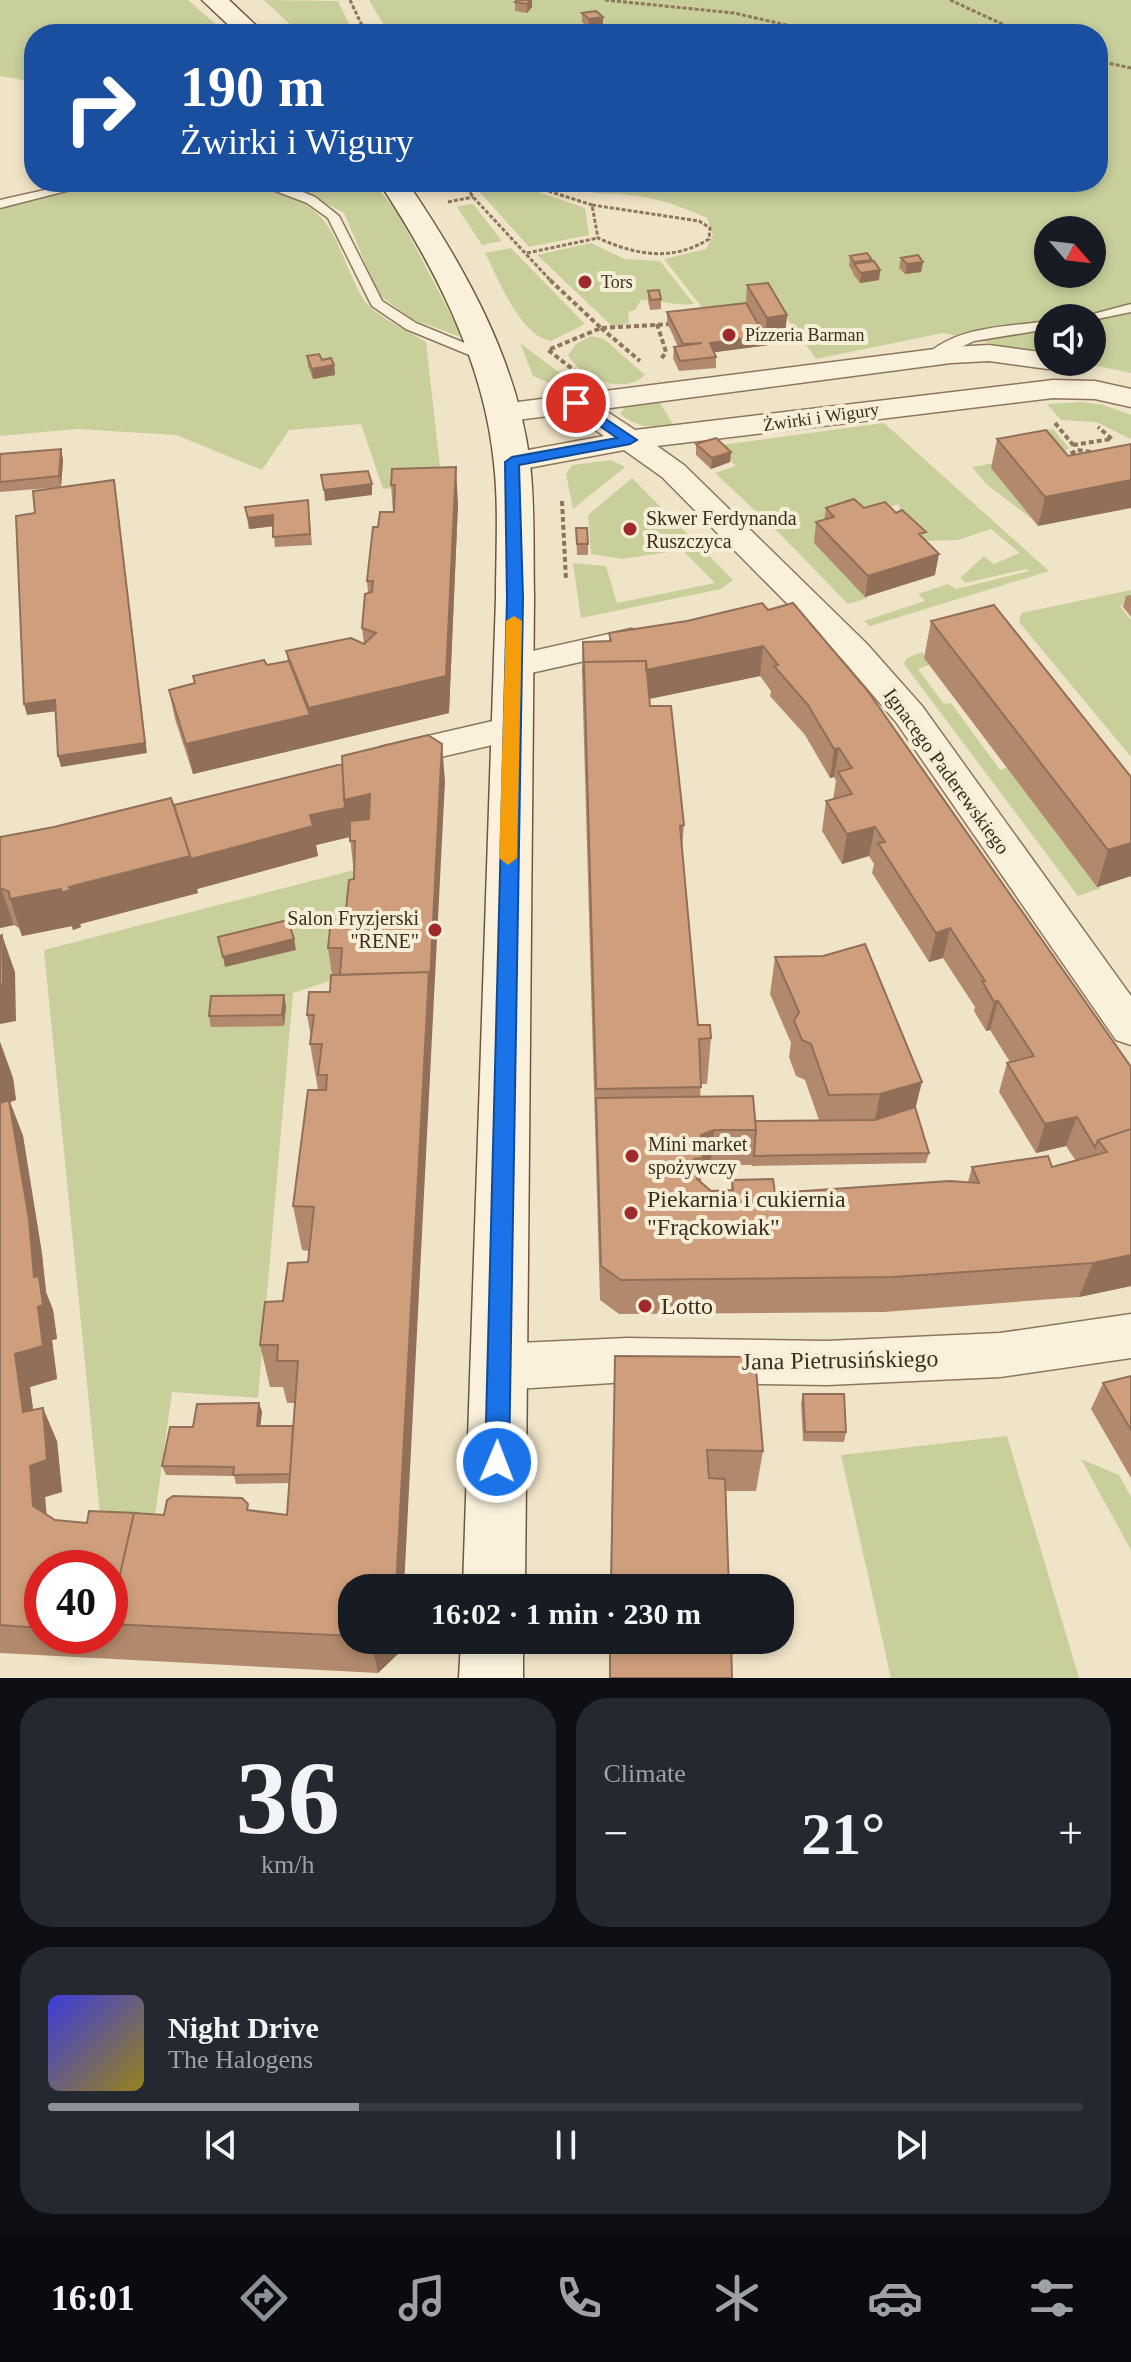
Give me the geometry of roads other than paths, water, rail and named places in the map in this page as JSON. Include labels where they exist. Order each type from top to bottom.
[{"type":"street","points":[[214,0],[242,24]]},
{"type":"street","points":[[399,192],[436,251],[484,356],[503,413],[512,462],[513,666],[494,1574]]},
{"type":"street","points":[[503,413],[932,357],[989,353],[1034,360]]},
{"type":"street","points":[[1096,376],[1131,391]]},
{"type":"street","name":"Żwirki i Wigury","points":[[512,462],[630,440],[1053,389],[1095,390],[1131,398]]},
{"type":"street","name":"Ignacego Paderewskiego","points":[[576,403],[673,471],[807,603],[909,714],[1131,1028]]},
{"type":"street","points":[[766,611],[807,603]]},
{"type":"street","points":[[513,666],[662,633]]},
{"type":"street","points":[[365,763],[510,729]]},
{"type":"street","name":"Jana Pietrusińskiego","points":[[499,1367],[627,1360],[827,1363],[1000,1355],[1131,1336]]},
{"type":"street","points":[[491,1678],[492,1654]]},
{"type":"lane","points":[[0,204],[43,192]]},
{"type":"lane","points":[[293,192],[311,200],[333,216],[377,303],[411,326],[484,356]]},
{"type":"lane","points":[[1106,313],[1131,308]]},
{"type":"lane","points":[[932,357],[943,346],[961,340],[1034,327]]},
{"type":"place","name":"Tors","points":[[585,282]]},
{"type":"place","name":"Pizzeria Barman","points":[[729,335]]},
{"type":"place","name":"Skwer Ferdynanda Ruszczyca","points":[[630,529]]},
{"type":"place","name":"Salon Fryzjerski \"RENE\"","points":[[435,930]]},
{"type":"place","name":"Mini market spożywczy","points":[[632,1156]]},
{"type":"place","name":"Piekarnia i cukiernia \"Frąckowiak\"","points":[[631,1213]]},
{"type":"place","name":"Lotto","points":[[645,1306]]}]
